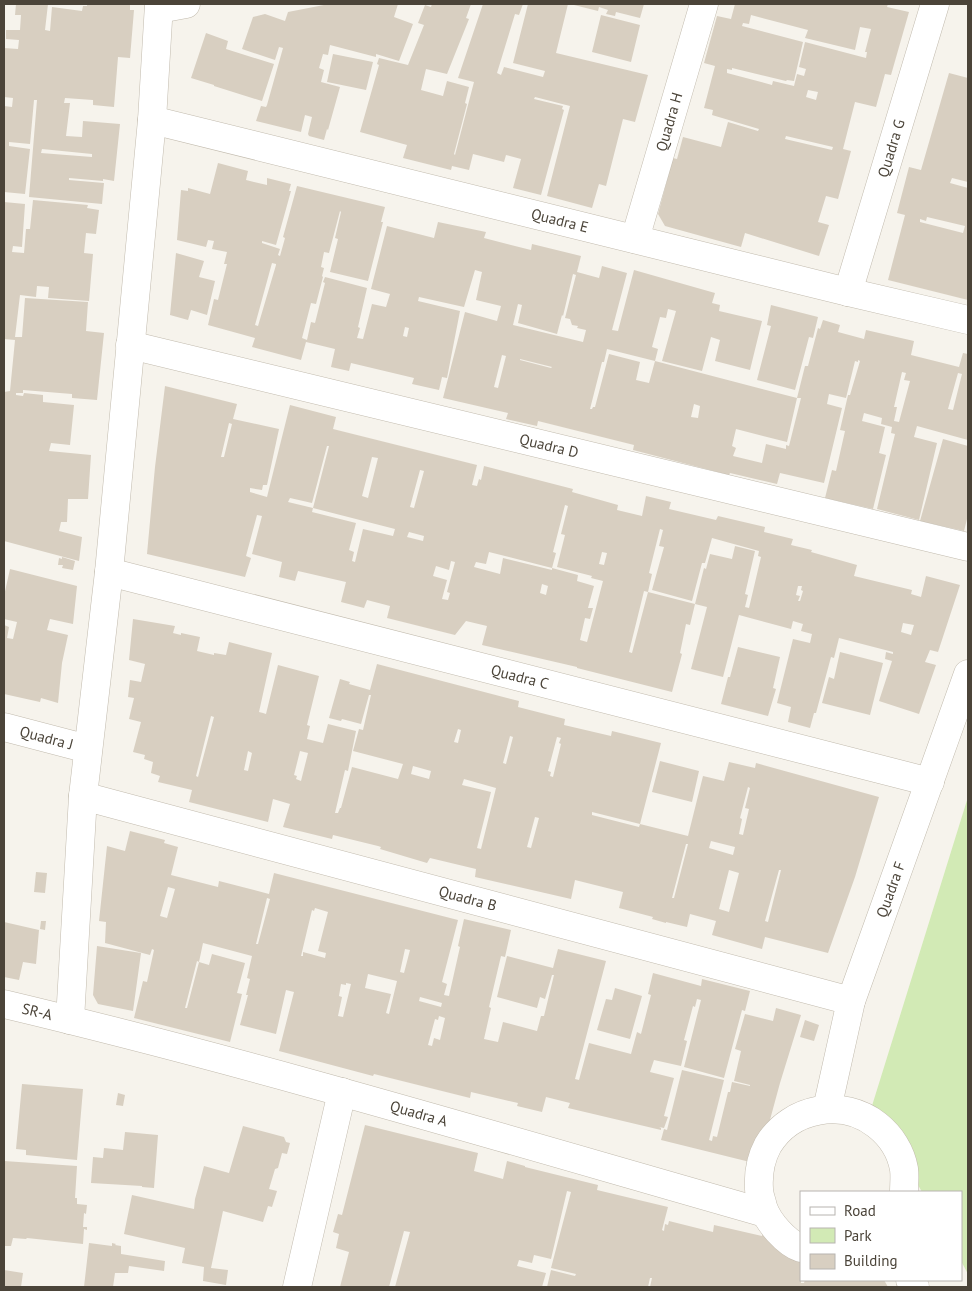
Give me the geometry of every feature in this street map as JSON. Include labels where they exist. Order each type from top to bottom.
[{"type":"street","points":[[70,1020],[83,796],[109,572],[152,120],[159,7],[186,4]]},
{"type":"street","name":"Quadra H","points":[[635,239],[704,4]]},
{"type":"street","name":"Quadra G","points":[[848,292],[936,4]]},
{"type":"street","name":"Quadra E","points":[[152,120],[968,320]]},
{"type":"street","name":"Quadra D","points":[[130,345],[968,547]]},
{"type":"street","name":"Quadra C","points":[[109,572],[930,782]]},
{"type":"street","name":"Quadra F","points":[[827,1109],[851,1001],[968,674]]},
{"type":"street","name":"Quadra J","points":[[4,728],[88,749]]},
{"type":"street","name":"Quadra B","points":[[83,796],[851,1001]]},
{"type":"street","name":"SR-A","points":[[4,1004],[70,1020]]},
{"type":"street","name":"Quadra A","points":[[70,1020],[342,1092],[765,1213]]},
{"type":"street","points":[[297,1287],[342,1092]]},
{"type":"street","points":[[800,1248],[778,1232],[765,1213],[758,1191],[760,1167],[768,1145],[784,1127],[803,1114],[827,1109],[848,1110],[868,1118],[885,1131],[897,1148],[904,1170],[904,1191]]},
{"type":"green space","points":[[968,797],[968,1274],[962,1263],[962,1191],[921,1191],[897,1148],[871,1109]]},
{"type":"building","points":[[16,4],[48,4],[45,30],[50,31],[52,7],[82,11],[83,6],[87,6],[87,4],[130,4],[130,10],[134,10],[130,58],[118,57],[114,107],[93,105],[93,100],[65,98],[64,103],[70,103],[66,136],[82,137],[83,121],[120,124],[114,181],[69,178],[69,180],[104,183],[102,204],[29,197],[37,100],[34,100],[30,144],[9,142],[9,146],[30,149],[25,194],[4,192],[4,106],[12,107],[13,98],[4,97],[4,48],[18,49],[19,40],[6,39],[6,30],[20,30],[21,15],[15,15]],"holes":[[[42,149],[92,154],[92,157],[41,153]]]},
{"type":"building","points":[[329,4],[398,4],[394,17],[413,24],[399,61],[376,54],[376,57],[330,45],[328,55],[323,54],[319,68],[324,70],[321,82],[340,87],[324,140],[309,136],[312,117],[305,115],[301,132],[256,121],[261,106],[266,107],[267,105],[283,48],[279,47],[275,60],[242,49],[253,17],[265,14],[285,21],[288,12]]},
{"type":"building","points":[[432,4],[471,4],[466,18],[469,19],[447,74],[426,69],[421,90],[443,96],[447,81],[469,87],[455,155],[474,82],[458,78],[483,4],[523,4],[519,15],[515,14],[497,73],[501,75],[504,67],[543,77],[545,71],[513,63],[528,4],[568,4],[556,53],[648,75],[635,122],[623,119],[606,186],[599,184],[592,208],[547,196],[570,106],[535,97],[534,99],[563,106],[562,109],[564,110],[541,195],[513,188],[521,159],[506,155],[504,162],[473,154],[469,170],[452,166],[451,170],[403,158],[407,145],[360,132],[379,65],[377,64],[379,58],[408,65],[424,25],[418,23],[425,5],[431,7]]},
{"type":"building","points":[[570,4],[644,4],[640,18],[616,12],[615,16],[606,14],[608,10],[599,7],[598,11]]},
{"type":"building","points":[[735,4],[888,4],[887,7],[909,12],[891,75],[885,74],[876,107],[855,102],[843,149],[851,151],[838,199],[826,196],[818,222],[829,225],[819,256],[745,233],[741,247],[665,226],[658,214],[673,158],[677,159],[683,137],[721,147],[728,122],[758,131],[759,129],[712,115],[713,110],[704,108],[715,66],[704,63],[717,16],[731,19]],"holes":[[[751,15],[808,30],[805,38],[855,50],[860,27],[871,29],[865,52],[867,52],[866,58],[805,42],[799,67],[806,69],[804,76],[797,74],[794,86],[773,81],[772,85],[727,73],[727,69],[732,70],[732,68],[786,81],[794,81],[803,42],[742,26],[743,23],[749,24]],[[808,90],[818,92],[816,100],[806,97]],[[786,136],[833,147],[832,150],[785,139]]]},
{"type":"building","points":[[601,15],[640,25],[631,62],[592,52]]},
{"type":"building","points":[[206,33],[228,41],[226,49],[274,64],[262,101],[191,78]]},
{"type":"building","points":[[333,54],[373,62],[366,90],[327,82]]},
{"type":"building","points":[[949,73],[968,78],[968,182],[952,178],[950,183],[968,188],[968,300],[888,280],[905,215],[897,213],[909,167],[921,170]],"holes":[[[927,217],[965,226],[963,233],[920,222],[920,219],[926,221]]]},
{"type":"building","points":[[218,163],[248,171],[246,180],[267,185],[267,178],[291,184],[289,191],[291,191],[276,245],[262,241],[262,243],[280,249],[278,255],[280,256],[285,238],[283,237],[297,186],[385,207],[368,281],[330,272],[338,239],[335,238],[340,211],[329,253],[324,252],[321,267],[324,268],[323,277],[316,304],[311,303],[302,338],[307,340],[311,322],[315,323],[325,277],[367,288],[357,338],[363,339],[372,304],[386,307],[390,294],[371,289],[387,226],[434,238],[438,222],[486,232],[484,238],[531,250],[532,244],[581,256],[577,272],[599,278],[602,266],[627,273],[612,330],[618,331],[634,270],[715,293],[712,303],[720,305],[719,311],[762,321],[750,370],[715,361],[720,340],[711,337],[702,371],[662,361],[676,311],[668,309],[666,318],[660,317],[652,347],[658,349],[655,361],[797,398],[805,366],[808,366],[818,328],[820,329],[823,320],[840,325],[838,332],[864,339],[866,330],[914,341],[911,355],[959,367],[963,353],[968,354],[968,440],[917,426],[914,437],[937,443],[919,520],[877,509],[895,434],[891,433],[892,427],[881,424],[882,418],[864,413],[862,421],[885,427],[879,453],[886,455],[873,509],[825,498],[832,470],[836,471],[845,431],[840,430],[848,395],[850,395],[860,361],[858,360],[858,362],[855,361],[846,398],[829,394],[827,404],[842,408],[824,483],[780,473],[777,484],[730,473],[729,475],[633,450],[634,445],[538,421],[537,426],[506,419],[508,413],[443,398],[465,312],[497,321],[501,306],[476,300],[482,272],[475,270],[464,307],[419,297],[418,301],[460,311],[447,378],[442,377],[439,390],[412,384],[414,378],[351,363],[349,371],[331,367],[335,349],[306,342],[301,360],[252,347],[255,338],[208,325],[214,299],[218,300],[227,264],[224,264],[227,252],[212,249],[214,241],[208,240],[206,247],[177,240],[181,190],[188,191],[188,188],[210,194]],"holes":[[[272,263],[276,264],[258,326],[255,325]],[[573,274],[576,275],[565,318],[570,319],[572,325],[578,326],[577,328],[586,330],[583,342],[513,325],[518,304],[522,305],[518,323],[557,334]],[[405,327],[409,328],[407,337],[403,336]],[[607,349],[655,361],[649,383],[636,380],[640,362],[609,354],[595,407],[590,409]],[[502,355],[506,356],[498,388],[494,387]],[[520,359],[552,367],[520,360]],[[902,372],[906,373],[904,380],[910,381],[899,422],[894,421],[897,407],[894,407]],[[958,373],[962,374],[953,410],[948,409]],[[797,398],[801,398],[789,446],[786,445],[786,449],[766,444],[762,463],[733,456],[736,448],[732,446],[736,429],[787,442]],[[694,404],[700,406],[698,418],[691,417]]]},
{"type":"building","points":[[33,200],[88,205],[87,208],[99,210],[96,234],[86,233],[84,253],[93,254],[89,301],[48,298],[49,287],[37,286],[36,297],[20,295],[15,337],[22,337],[25,298],[88,302],[86,331],[104,333],[97,400],[72,398],[72,394],[23,390],[23,393],[16,393],[16,395],[23,396],[24,393],[43,395],[43,402],[74,405],[70,445],[51,443],[49,451],[91,455],[88,499],[68,499],[67,522],[61,522],[59,531],[82,537],[79,561],[4,541],[4,392],[10,391],[15,340],[4,339],[4,202],[25,204],[22,247],[13,246],[12,252],[24,253],[26,229],[30,229]]},
{"type":"building","points":[[176,253],[204,261],[199,277],[215,281],[207,315],[191,310],[188,320],[170,315]]},
{"type":"building","points":[[771,305],[818,317],[813,338],[809,337],[795,390],[757,380],[771,326],[767,325]]},
{"type":"building","points":[[165,386],[237,404],[233,419],[279,429],[267,485],[263,485],[262,490],[250,488],[250,492],[267,497],[290,405],[336,417],[333,429],[477,465],[472,485],[477,486],[479,479],[481,480],[484,466],[573,489],[572,492],[618,505],[617,510],[642,516],[646,496],[671,502],[669,509],[716,520],[718,516],[765,527],[764,532],[793,539],[791,545],[857,565],[854,576],[912,590],[911,594],[921,597],[926,576],[960,585],[938,652],[930,650],[925,662],[936,665],[919,714],[879,701],[892,661],[885,659],[886,652],[893,654],[893,652],[839,638],[834,658],[831,657],[810,728],[788,722],[791,707],[777,703],[793,639],[810,643],[812,634],[801,631],[803,624],[793,621],[791,629],[739,615],[723,677],[691,669],[707,607],[695,604],[690,625],[686,624],[680,653],[682,654],[672,692],[482,645],[487,626],[466,621],[455,635],[387,618],[390,606],[367,600],[364,608],[341,602],[346,582],[298,571],[295,581],[279,577],[282,562],[252,554],[262,516],[257,515],[246,556],[251,558],[245,577],[147,554]],"holes":[[[229,423],[232,424],[224,457],[221,457]],[[327,446],[329,446],[313,508],[288,502],[290,498],[312,503]],[[372,457],[378,458],[368,498],[362,496]],[[420,470],[424,471],[414,508],[410,507]],[[565,505],[568,506],[561,534],[565,535],[557,567],[592,576],[591,578],[603,581],[587,642],[580,640],[585,618],[590,619],[593,608],[588,608],[594,586],[577,581],[578,575],[552,568],[556,553],[553,552]],[[313,508],[395,529],[393,536],[363,529],[355,562],[352,561],[354,552],[349,550],[356,523],[312,512]],[[660,529],[663,530],[659,546],[664,547],[652,590],[692,601],[702,563],[705,563],[712,538],[759,551],[758,556],[761,557],[749,608],[745,607],[748,595],[745,594],[755,551],[735,546],[732,559],[710,554],[706,569],[704,568],[695,604],[648,592],[652,574],[649,573]],[[409,532],[424,536],[423,541],[407,537]],[[489,552],[552,568],[552,570],[503,558],[500,574],[474,567],[476,562],[486,564]],[[602,552],[607,553],[604,565],[599,564]],[[451,561],[455,562],[447,592],[450,593],[448,600],[442,599],[447,580],[433,576],[436,566],[449,570]],[[542,584],[548,586],[546,595],[540,593]],[[798,586],[802,586],[801,590],[803,591],[800,601],[798,601],[800,596],[796,595]],[[644,591],[648,592],[632,653],[629,652]],[[903,623],[914,625],[911,635],[901,632]]]},
{"type":"building","points":[[943,439],[968,446],[968,515],[964,531],[920,521]]},
{"type":"building","points":[[62,557],[75,561],[73,570],[62,568],[63,565],[58,565],[59,558],[62,559]]},
{"type":"building","points":[[10,569],[77,586],[73,624],[50,619],[47,630],[68,635],[62,663],[58,703],[41,698],[40,702],[4,694],[4,625],[9,627],[7,638],[13,639],[17,622],[4,619],[4,596]]},
{"type":"building","points":[[133,619],[175,626],[173,633],[200,637],[197,651],[214,655],[214,653],[226,655],[229,642],[272,653],[259,712],[266,714],[278,665],[319,676],[307,725],[310,726],[307,739],[323,743],[328,724],[356,731],[348,771],[345,770],[335,813],[338,813],[341,808],[352,767],[398,779],[403,764],[353,751],[359,729],[363,730],[371,695],[369,695],[361,724],[329,718],[340,679],[350,682],[349,684],[370,690],[377,664],[519,701],[518,707],[565,719],[564,725],[611,736],[612,731],[661,743],[640,824],[688,836],[703,776],[724,781],[729,762],[755,768],[756,763],[879,797],[855,877],[828,953],[765,937],[762,949],[712,935],[716,921],[690,914],[687,927],[666,923],[652,919],[653,917],[619,908],[623,892],[575,880],[571,899],[475,877],[476,869],[430,858],[427,863],[380,849],[381,847],[378,846],[333,835],[332,839],[283,827],[290,804],[273,799],[268,822],[189,802],[192,790],[158,782],[160,776],[151,773],[153,762],[144,759],[145,755],[133,752],[141,722],[129,719],[134,698],[128,697],[130,680],[141,682],[145,664],[129,660]],"holes":[[[211,716],[214,717],[198,777],[196,776]],[[458,729],[461,730],[458,743],[454,742]],[[510,736],[513,737],[506,764],[503,763]],[[557,737],[561,738],[559,743],[561,744],[553,777],[550,776],[551,772],[548,771]],[[248,751],[252,753],[248,771],[244,770]],[[300,751],[308,753],[301,781],[296,779],[297,776],[294,775]],[[413,766],[431,771],[429,779],[411,774]],[[464,779],[496,788],[481,849],[477,848],[491,792],[462,785]],[[748,787],[750,788],[745,808],[749,809],[743,835],[739,834],[742,819],[740,818]],[[592,812],[640,824],[639,827],[592,815]],[[535,817],[539,818],[531,848],[527,847]],[[711,841],[735,847],[733,855],[709,848]],[[686,844],[688,844],[674,898],[672,898]],[[729,870],[739,873],[729,912],[719,909]],[[779,870],[781,870],[768,922],[765,921]]]},
{"type":"building","points":[[738,647],[780,657],[773,688],[776,689],[768,716],[721,704]]},
{"type":"building","points":[[840,652],[883,663],[870,715],[822,703],[829,677],[834,679]]},
{"type":"building","points":[[660,761],[699,771],[692,802],[652,792]]},
{"type":"building","points":[[130,831],[165,840],[164,843],[178,847],[171,875],[218,887],[219,881],[269,894],[274,873],[458,920],[442,982],[447,984],[444,995],[449,996],[464,919],[511,930],[505,957],[501,956],[489,1007],[491,1008],[484,1039],[498,1042],[503,1022],[537,1031],[541,1016],[544,1016],[554,975],[552,975],[545,999],[540,997],[537,1008],[497,997],[507,956],[553,968],[558,949],[606,961],[575,1079],[579,1080],[589,1043],[631,1054],[637,1032],[641,1034],[651,995],[648,994],[653,973],[701,986],[702,979],[750,991],[745,1011],[742,1010],[724,1078],[684,1067],[701,1000],[697,999],[695,1007],[693,1006],[684,1040],[687,1041],[681,1066],[654,1060],[650,1072],[674,1078],[664,1116],[668,1117],[664,1128],[659,1127],[661,1130],[568,1108],[570,1103],[546,1097],[542,1112],[517,1106],[518,1103],[471,1092],[470,1098],[374,1074],[373,1076],[279,1051],[294,992],[286,990],[276,1034],[240,1025],[248,995],[246,995],[250,979],[247,978],[252,956],[203,943],[199,962],[209,965],[212,954],[245,963],[237,993],[242,994],[230,1042],[134,1018],[143,981],[147,982],[154,950],[152,949],[150,955],[105,943],[106,922],[99,921],[107,846],[125,851]],"holes":[[[168,887],[175,889],[167,918],[160,916]],[[267,898],[270,899],[258,944],[256,944]],[[315,908],[328,912],[318,951],[326,953],[325,958],[303,952],[303,956],[301,956],[312,910],[314,911]],[[405,949],[410,950],[404,973],[400,972]],[[197,961],[199,962],[187,1008],[185,1008]],[[368,974],[397,981],[389,1014],[386,1013],[391,994],[365,988]],[[341,984],[351,984],[343,1017],[338,1016],[342,997],[339,996]],[[420,997],[442,1003],[441,1007],[419,1001]],[[439,1016],[445,1018],[440,1040],[434,1038],[432,1046],[428,1045],[435,1019],[438,1020]]]},
{"type":"building","points":[[36,872],[47,873],[45,893],[34,892]]},
{"type":"building","points":[[41,921],[46,921],[45,930],[40,929]]},
{"type":"building","points":[[4,922],[39,930],[36,964],[23,962],[19,980],[4,977]]},
{"type":"building","points":[[97,946],[141,953],[133,1011],[98,1004],[93,995]]},
{"type":"building","points":[[615,988],[642,996],[630,1039],[597,1030],[606,999],[612,1000]]},
{"type":"building","points":[[776,1008],[801,1015],[758,1164],[661,1140],[664,1129],[667,1130],[682,1070],[724,1080],[709,1140],[712,1141],[713,1136],[717,1137],[732,1082],[750,1086],[734,1081],[741,1051],[735,1049],[745,1014],[773,1021]]},
{"type":"building","points":[[805,1020],[819,1025],[814,1041],[800,1037]]},
{"type":"building","points":[[22,1084],[83,1089],[77,1160],[26,1155],[26,1150],[16,1149]]},
{"type":"building","points":[[118,1093],[125,1095],[123,1106],[116,1105]]},
{"type":"building","points":[[365,1125],[478,1153],[474,1171],[503,1179],[507,1161],[598,1185],[597,1190],[668,1207],[662,1230],[664,1231],[665,1224],[668,1225],[669,1221],[713,1232],[714,1225],[783,1240],[800,1233],[801,1283],[805,1281],[885,1281],[888,1287],[650,1287],[652,1278],[650,1278],[648,1287],[547,1287],[551,1270],[575,1276],[576,1274],[551,1268],[571,1192],[567,1191],[551,1259],[534,1255],[532,1263],[519,1260],[517,1266],[546,1273],[542,1287],[395,1287],[410,1232],[404,1231],[389,1287],[340,1287],[349,1252],[336,1248],[339,1234],[333,1232],[338,1214],[342,1215]]},
{"type":"building","points":[[243,1126],[284,1137],[286,1142],[290,1143],[287,1154],[282,1153],[278,1168],[275,1169],[269,1189],[277,1191],[272,1207],[268,1206],[263,1222],[223,1211],[211,1268],[228,1270],[226,1285],[203,1281],[204,1267],[182,1263],[185,1248],[124,1234],[132,1195],[194,1209],[204,1166],[229,1173]]},
{"type":"building","points":[[125,1132],[158,1135],[154,1188],[91,1183],[93,1157],[103,1158],[104,1148],[123,1150]]},
{"type":"building","points":[[4,1161],[77,1166],[75,1198],[77,1198],[77,1204],[87,1205],[86,1214],[84,1213],[83,1227],[87,1227],[87,1230],[84,1229],[83,1244],[13,1238],[11,1246],[4,1246]]},
{"type":"building","points":[[89,1243],[112,1246],[112,1243],[121,1246],[121,1254],[165,1261],[164,1271],[129,1266],[128,1273],[115,1273],[113,1287],[84,1287]]},
{"type":"building","points":[[4,1270],[23,1273],[21,1287],[4,1287]]}]
